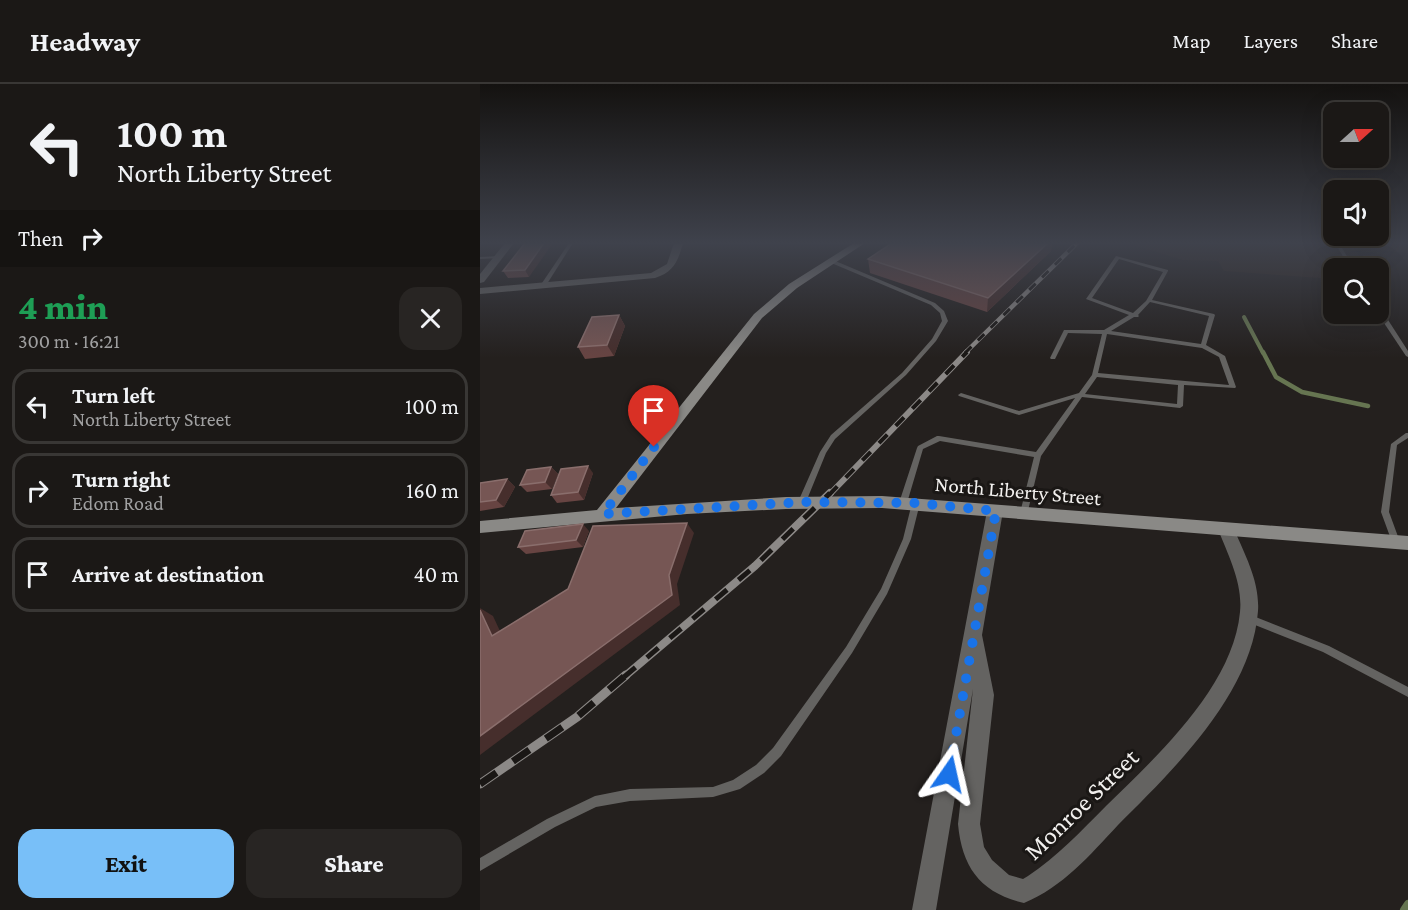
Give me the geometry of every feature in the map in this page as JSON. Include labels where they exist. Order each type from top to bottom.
[{"type":"street","points":[[480,291],[584,282]]},
{"type":"street","points":[[603,514],[758,316],[801,282]]},
{"type":"street","name":"North Liberty Street","points":[[480,527],[603,514],[802,502],[909,503],[1402,543]]},
{"type":"street","name":"Monroe Street","points":[[924,910],[996,511]]},
{"type":"street","name":"Monroe Street","points":[[974,638],[984,695],[969,824],[970,840],[977,860],[989,875],[1006,887],[1024,891],[1045,880],[1067,861],[1138,790],[1197,722],[1219,692],[1229,674],[1248,618],[1247,587],[1226,529]]},
{"type":"lane","points":[[543,286],[546,282]]},
{"type":"lane","points":[[802,502],[823,452],[833,437],[904,374],[934,340],[945,321],[942,312],[933,304],[880,282]]},
{"type":"lane","points":[[1101,282],[1089,299],[1136,316]]},
{"type":"lane","points":[[1024,513],[1038,455],[1095,375],[1105,332],[1136,316],[1150,301],[1160,282]]},
{"type":"lane","points":[[1150,301],[1212,315],[1203,346]]},
{"type":"lane","points":[[1388,324],[1408,355]]},
{"type":"lane","points":[[1053,358],[1066,331],[1105,332],[1203,346],[1222,356],[1233,387],[1095,375]]},
{"type":"lane","points":[[961,395],[1019,413],[1079,395],[1180,406],[1181,383]]},
{"type":"lane","points":[[1402,543],[1385,512],[1394,444],[1408,435]]},
{"type":"lane","points":[[480,865],[551,823],[595,802],[630,795],[713,792],[736,784],[760,769],[784,742],[849,650],[902,553],[920,448],[939,438],[1038,455]]},
{"type":"lane","points":[[1248,618],[1326,649],[1408,692]]},
{"type":"building","points":[[937,282],[1006,282],[988,298]]},
{"type":"building","points":[[619,315],[607,345],[578,347],[592,317]]},
{"type":"building","points":[[588,466],[578,492],[551,495],[561,469]]},
{"type":"building","points":[[551,467],[545,482],[520,485],[527,470]]},
{"type":"building","points":[[507,479],[496,500],[480,502],[480,483]]},
{"type":"building","points":[[687,523],[669,575],[672,595],[480,736],[480,610],[492,636],[568,589],[593,526]]},
{"type":"building","points":[[583,524],[576,540],[518,547],[525,531]]},
{"type":"waterway","points":[[1244,317],[1263,353]]},
{"type":"waterway","points":[[1263,352],[1276,377],[1302,392],[1368,406]]},
{"type":"waterway","points":[[1404,910],[1408,904]]},
{"type":"railway","points":[[965,353],[1038,282]]},
{"type":"railway","points":[[829,495],[967,352]]},
{"type":"railway","points":[[624,677],[755,566],[830,493]]},
{"type":"railway","points":[[480,784],[577,717],[626,675]]},
{"type":"route","points":[[654,447],[603,514],[805,502],[916,503],[996,511],[949,774]]}]
